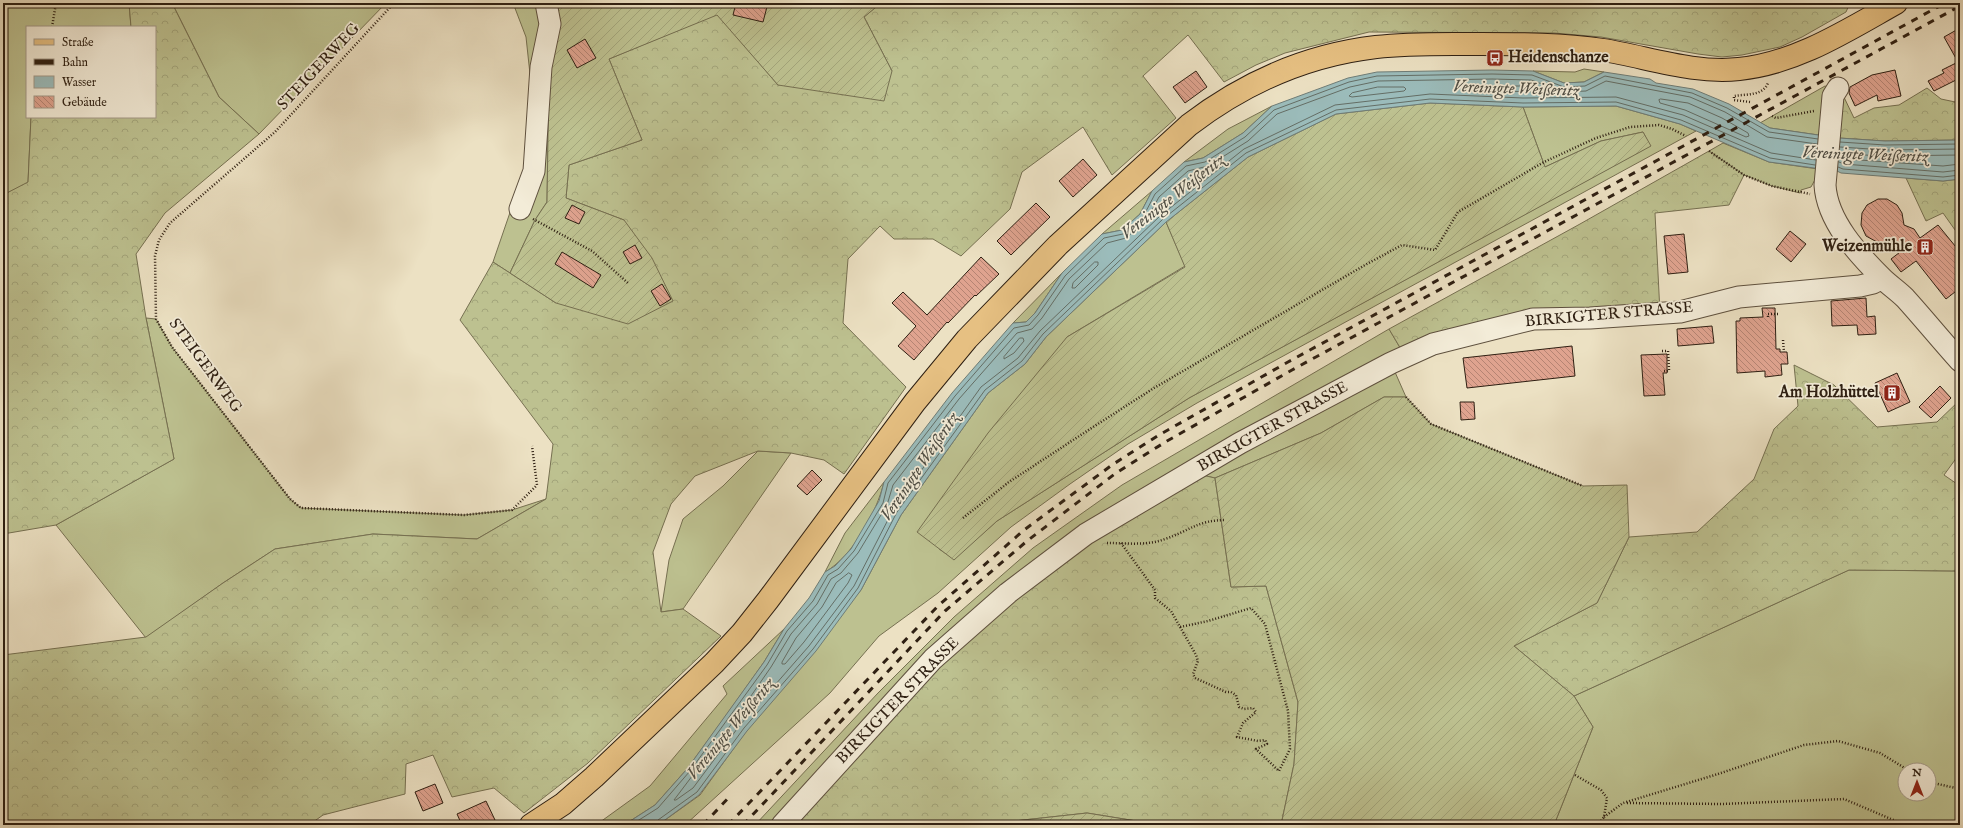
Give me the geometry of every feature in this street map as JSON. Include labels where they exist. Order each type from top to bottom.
[{"type":"main road","points":[[531,825],[563,804],[594,777],[689,687],[742,633],[919,397],[967,339],[1023,279],[1069,235],[1189,125],[1211,108],[1264,78],[1324,57],[1356,50],[1398,46],[1569,46],[1602,50],[1711,69],[1737,70],[1764,66],[1798,55],[1896,3]]},
{"type":"street","points":[[520,208],[534,171],[541,67],[550,24],[546,3]]},
{"type":"street","points":[[1838,88],[1833,96],[1826,184],[1838,224],[1849,241],[1882,278],[1910,296],[1960,361]]},
{"type":"street","name":"BIRKIGTER STRASSE","points":[[782,825],[933,659],[1008,593],[1086,534],[1240,443],[1390,362],[1433,344],[1533,319],[1590,318],[1680,312],[1739,297],[1860,286],[1873,283],[1882,278]]},
{"type":"path","points":[[52,26],[56,3]]},
{"type":"path","name":"STEIGERWEG","points":[[394,3],[275,132],[170,223],[159,240],[155,256],[156,319],[172,347],[290,499],[301,508],[464,514],[512,510],[537,485],[532,446]]},
{"type":"path","points":[[1750,102],[1734,100],[1734,96],[1761,92],[1765,89],[1768,79]]},
{"type":"path","points":[[1772,116],[1776,118],[1794,116]]},
{"type":"path","points":[[963,518],[1009,482],[1116,412],[1365,265],[1402,245],[1435,250],[1458,212],[1544,162],[1596,138],[1630,127],[1659,125],[1672,129],[1686,136]]},
{"type":"path","points":[[1709,151],[1744,174],[1772,186],[1800,193],[1826,184]]},
{"type":"path","points":[[520,208],[535,220],[592,251],[629,284]]},
{"type":"path","points":[[1768,317],[1768,314],[1780,314]]},
{"type":"path","points":[[1783,340],[1784,352]]},
{"type":"path","points":[[1662,351],[1668,351],[1669,369],[1669,371],[1663,371]]},
{"type":"path","points":[[1406,397],[1431,424],[1583,486]]},
{"type":"path","points":[[1086,534],[1106,543],[1148,543],[1164,540],[1192,526],[1207,522],[1226,520]]},
{"type":"path","points":[[1121,543],[1155,590],[1155,598],[1171,611],[1180,627],[1196,655],[1198,661],[1193,674],[1196,678],[1221,691],[1231,692],[1236,695],[1239,707],[1244,709],[1252,708],[1256,712],[1243,723],[1237,737],[1258,741],[1265,740],[1268,744],[1256,749],[1279,771],[1290,749],[1288,711],[1265,624],[1251,608],[1208,621],[1180,627]]},
{"type":"path","points":[[1598,825],[1604,817],[1623,803],[1804,745],[1838,741],[1880,753],[1897,763]]},
{"type":"path","points":[[1575,775],[1601,790],[1607,798],[1604,817]]},
{"type":"path","points":[[1937,784],[1960,789]]},
{"type":"path","points":[[1623,803],[1722,804],[1844,799],[1904,825]]},
{"type":"green space","points":[[3,3],[129,3],[131,26],[26,26],[26,118],[31,118],[28,183],[3,195]]},
{"type":"green space","points":[[129,3],[172,3],[219,97],[259,134],[165,213],[136,254],[146,318],[174,459],[56,525],[3,534],[3,195],[28,182],[31,118],[156,118],[156,26],[131,26]]},
{"type":"green space","points":[[172,3],[386,3],[259,134],[219,97]]},
{"type":"green space","points":[[513,3],[546,3],[549,69],[547,202],[535,220],[510,273],[493,262],[527,163],[533,102],[526,37]]},
{"type":"green space","points":[[546,3],[881,3],[864,17],[892,71],[884,101],[778,85],[717,15],[609,59],[642,140],[569,165],[566,198],[624,220],[652,258],[673,301],[628,324],[556,303],[510,273],[535,220],[547,202],[549,69]]},
{"type":"green space","points":[[881,3],[1850,3],[1846,12],[1802,37],[1780,47],[1742,55],[1722,57],[1601,37],[1554,33],[1369,32],[1285,53],[1256,65],[1224,82],[1188,35],[1143,76],[1176,118],[1112,175],[1083,127],[1022,172],[1010,209],[961,256],[933,239],[894,239],[880,226],[848,259],[843,323],[906,387],[844,474],[824,460],[791,453],[758,451],[695,476],[671,504],[653,552],[661,612],[683,609],[721,636],[588,763],[524,813],[494,788],[452,797],[433,755],[406,764],[405,794],[323,815],[309,825],[3,825],[3,655],[146,637],[223,583],[275,549],[373,534],[477,539],[546,499],[553,444],[460,320],[493,262],[556,303],[624,220],[566,198],[569,165],[642,140],[609,59],[717,14],[778,85],[892,71],[864,17]]},
{"type":"green space","points":[[1584,69],[1604,72],[1584,82],[1564,83],[1533,71],[1575,72]]},
{"type":"green space","points":[[1825,86],[1841,91],[1839,138],[1770,128],[1760,123]]},
{"type":"green space","points":[[1927,88],[1941,99],[1960,103],[1960,140],[1885,141],[1839,138],[1841,91],[1854,118],[1874,108],[1899,105]]},
{"type":"green space","points":[[1430,103],[1523,107],[1545,167],[1601,141],[1643,132],[1651,146],[1189,398],[997,521],[954,560],[917,532],[988,433],[1067,337],[1185,267],[1166,222],[1248,157],[1336,114]]},
{"type":"green space","points":[[1272,106],[1243,133],[1203,158],[1184,162],[1228,129]]},
{"type":"green space","points":[[1616,106],[1680,124],[1696,131],[1197,403],[1128,444],[1011,527],[938,593],[879,636],[830,693],[685,825],[658,825],[700,795],[747,730],[861,590],[901,515],[988,393],[1025,364],[1046,337],[1166,222],[1185,266],[1067,337],[939,549],[954,559],[997,521],[1189,398],[1650,146],[1643,132],[1601,141],[1545,167],[1523,107]]},
{"type":"green space","points":[[1723,143],[1769,162],[1818,169],[1817,176],[1811,187],[1801,190],[1800,193],[1772,186],[1744,175],[1709,151]]},
{"type":"green space","points":[[1709,151],[1744,175],[1729,205],[1655,213],[1660,313],[1533,319],[1405,356],[1389,329]]},
{"type":"green space","points":[[1906,178],[1943,181],[1960,179],[1960,237],[1943,213],[1926,221]]},
{"type":"green space","points":[[1152,191],[1140,214],[1122,230],[1102,234]]},
{"type":"green space","points":[[1062,273],[1035,313],[1026,322],[1013,323]]},
{"type":"green space","points":[[146,318],[156,319],[172,347],[290,499],[301,508],[464,515],[512,510],[546,499],[477,539],[373,534],[275,549],[223,583],[146,638],[56,525],[174,459]]},
{"type":"green space","points":[[1389,329],[1405,356],[1391,363],[1406,397],[1384,397],[1321,433],[1215,478],[1189,472],[782,825],[755,825],[878,693],[954,617],[1033,548],[1122,485]]},
{"type":"green space","points":[[1794,365],[1834,385],[1877,427],[1937,422],[1960,400],[1960,453],[1944,475],[1960,486],[1960,571],[1849,570],[1574,696],[1514,646],[1597,603],[1629,537],[1697,532],[1754,479],[1774,429],[1798,406]]},
{"type":"green space","points":[[1384,397],[1406,397],[1431,424],[1583,486],[1627,485],[1629,537],[1597,603],[1514,646],[1574,696],[1593,727],[1554,825],[1281,825],[1294,764],[1298,702],[1266,586],[1231,587],[1215,478],[1321,433]]},
{"type":"green space","points":[[758,451],[791,453],[683,609],[661,612],[669,560],[683,519],[723,486]]},
{"type":"green space","points":[[1189,472],[1215,478],[1231,587],[1266,586],[1298,702],[1294,764],[1281,825],[1161,825],[1087,813],[978,825],[782,825],[1008,593]]},
{"type":"green space","points":[[884,482],[876,507],[862,533],[845,556],[825,572],[845,533]]},
{"type":"green space","points":[[1849,570],[1960,571],[1960,825],[1554,825],[1593,727],[1574,696]]},
{"type":"green space","points":[[784,629],[764,662],[687,769],[655,805],[624,825],[596,825],[650,786],[727,694],[723,686]]},
{"type":"green space","points":[[1087,813],[1161,825],[978,825]]},
{"type":"water","name":"Vereinigte Weißeritz","points":[[1492,70],[1533,71],[1564,83],[1584,82],[1604,72],[1650,79],[1656,83],[1693,89],[1729,104],[1770,128],[1839,138],[1885,141],[1960,140],[1960,179],[1943,181],[1841,173],[1837,171],[1769,162],[1680,124],[1616,106],[1523,107],[1430,103],[1336,114],[1248,157],[1166,222],[1046,337],[1025,364],[988,393],[901,515],[861,590],[816,651],[747,731],[699,795],[658,825],[624,825],[655,805],[687,769],[764,662],[784,629],[809,598],[825,572],[835,566],[851,549],[879,501],[884,482],[952,393],[1013,323],[1026,322],[1035,313],[1062,273],[1102,234],[1122,230],[1140,214],[1152,191],[1184,162],[1203,158],[1243,133],[1272,106],[1348,78],[1377,72]]},
{"type":"building","points":[[736,3],[768,3],[763,22],[733,15]]},
{"type":"building","points":[[1960,28],[1960,78],[1934,91],[1928,81],[1944,73],[1942,70],[1958,62],[1944,37]]},
{"type":"building","points":[[585,39],[596,58],[577,68],[567,50]]},
{"type":"building","points":[[1895,70],[1901,96],[1878,101],[1877,95],[1855,106],[1849,93],[1850,87],[1872,75]]},
{"type":"building","points":[[1196,71],[1207,87],[1185,103],[1173,87]]},
{"type":"building","points":[[1083,159],[1097,175],[1073,197],[1059,181]]},
{"type":"building","name":"Weizenmühle","points":[[1878,199],[1887,199],[1897,205],[1902,213],[1904,225],[1914,229],[1920,238],[1938,225],[1960,252],[1960,288],[1946,299],[1916,261],[1901,272],[1891,259],[1908,246],[1877,242],[1866,236],[1861,225],[1862,213],[1867,205]]},
{"type":"building","points":[[1036,203],[1050,217],[1011,255],[997,241]]},
{"type":"building","points":[[572,205],[585,212],[579,224],[565,218]]},
{"type":"building","points":[[1790,231],[1806,244],[1791,262],[1776,249]]},
{"type":"building","points":[[1684,234],[1688,272],[1668,274],[1664,236]]},
{"type":"building","points":[[635,245],[642,258],[630,264],[623,252]]},
{"type":"building","points":[[562,252],[601,275],[593,288],[555,264]]},
{"type":"building","points":[[981,257],[999,274],[976,296],[975,295],[948,323],[947,322],[914,360],[898,346],[916,326],[892,303],[903,292],[927,315]]},
{"type":"building","points":[[662,284],[671,299],[660,306],[651,291]]},
{"type":"building","points":[[1866,298],[1867,317],[1875,316],[1876,334],[1858,335],[1857,325],[1832,326],[1831,301]]},
{"type":"building","points":[[1762,308],[1775,308],[1776,349],[1780,349],[1780,352],[1787,352],[1788,364],[1781,364],[1782,375],[1765,377],[1765,371],[1737,373],[1736,321],[1740,321],[1740,318],[1763,317]]},
{"type":"building","points":[[1712,326],[1714,343],[1678,346],[1677,329]]},
{"type":"building","points":[[1572,346],[1575,376],[1467,388],[1463,358]]},
{"type":"building","points":[[1667,354],[1667,373],[1663,373],[1665,395],[1644,396],[1641,355]]},
{"type":"building","name":"Am Holzhüttel","points":[[1897,373],[1910,402],[1888,412],[1875,383]]},
{"type":"building","points":[[1940,386],[1951,398],[1931,418],[1919,407]]},
{"type":"building","points":[[1460,402],[1474,402],[1475,419],[1461,420]]},
{"type":"building","points":[[812,470],[822,480],[807,495],[797,486]]},
{"type":"building","points":[[435,784],[443,803],[423,811],[415,792]]},
{"type":"building","points":[[486,801],[495,820],[483,825],[462,825],[457,814]]},
{"type":"railway","points":[[728,825],[938,606],[1024,530],[1112,465],[1159,435],[1288,362],[1945,3]]},
{"type":"railway","points":[[743,825],[945,611],[1027,541],[1116,473],[1167,441],[1292,370],[1960,6]]},
{"type":"railway","points":[[703,825],[731,795]]},
{"type":"place","name":"Heidenschanze","points":[[1495,58]]},
{"type":"place","name":"Weizenmühle","points":[[1925,247]]},
{"type":"place","name":"Am Holzhüttel","points":[[1892,393]]}]
